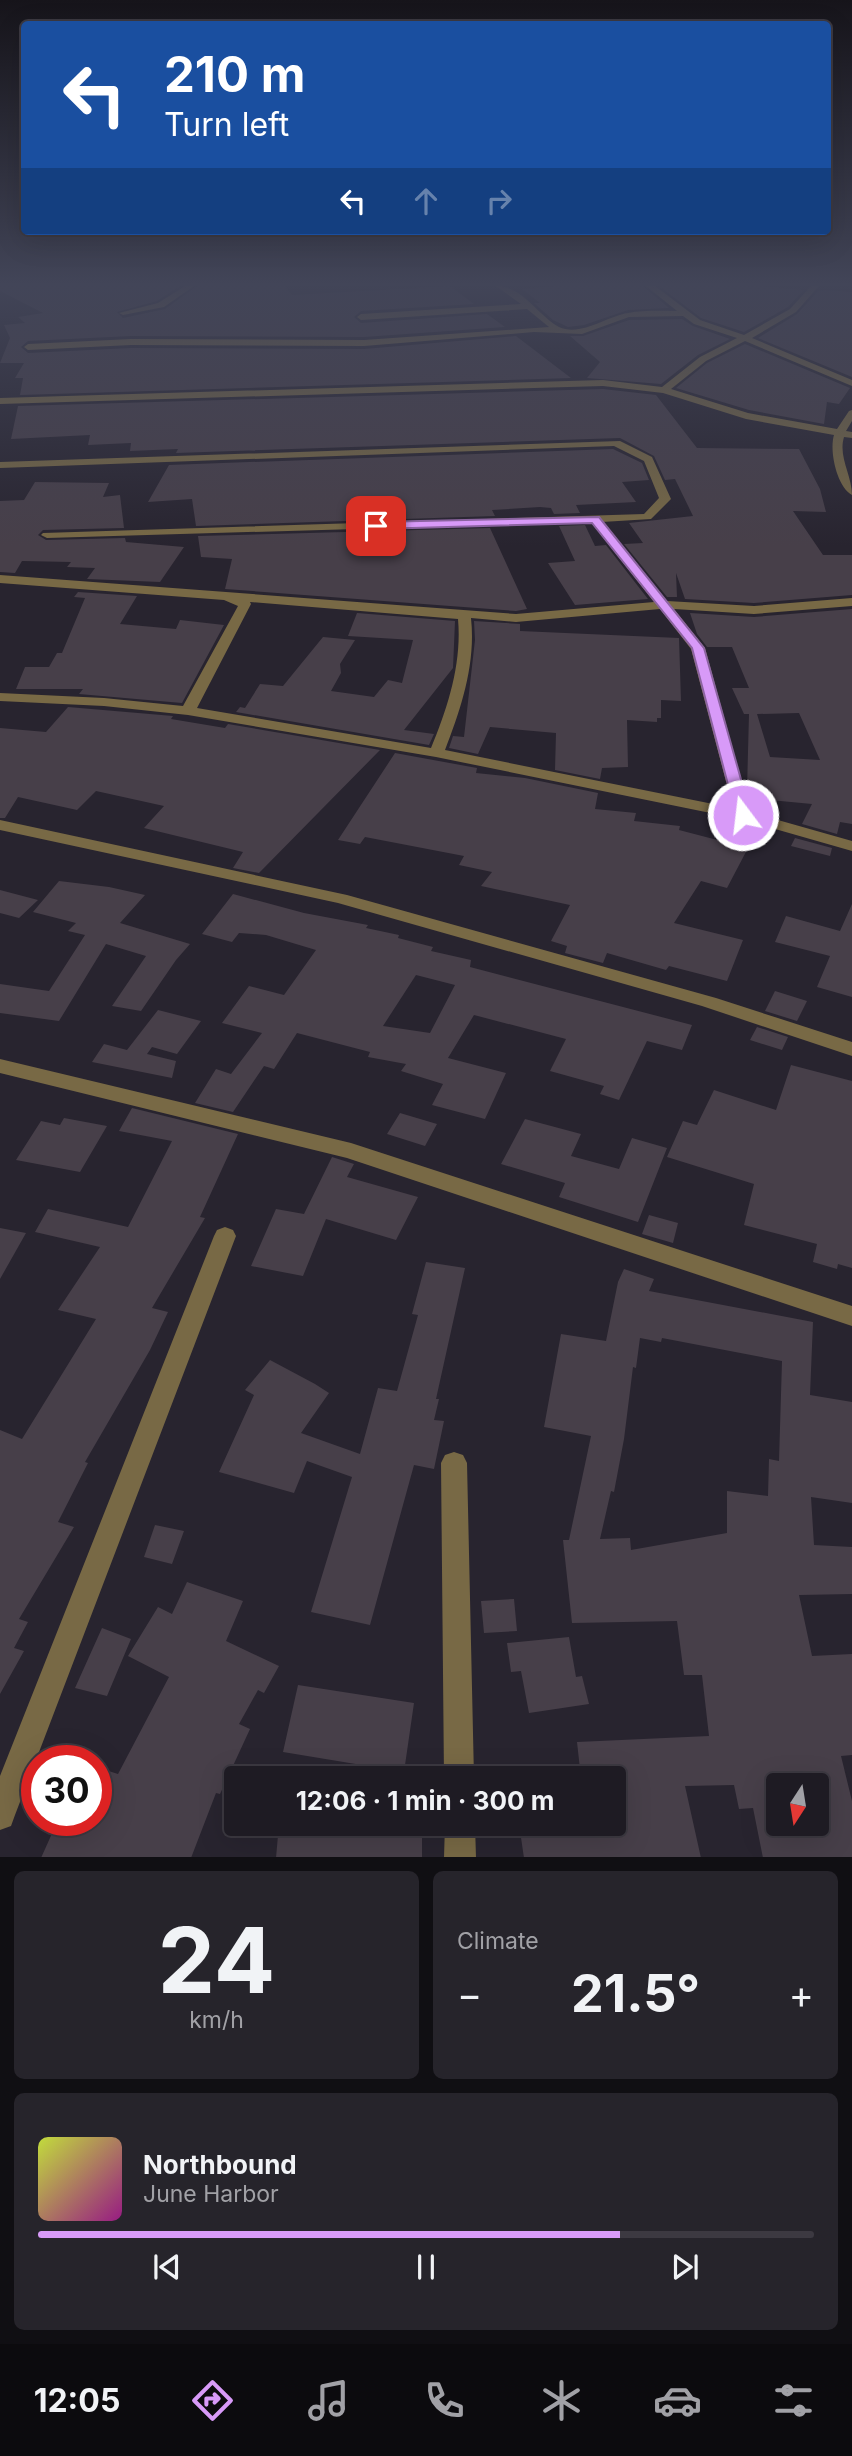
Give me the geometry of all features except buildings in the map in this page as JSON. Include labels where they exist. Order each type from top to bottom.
[{"type":"street","points":[[664,390],[686,373]]},
{"type":"street","points":[[827,373],[852,383]]},
{"type":"street","points":[[0,401],[347,393],[579,383],[664,390],[746,416],[852,435]]},
{"type":"street","points":[[852,413],[837,434],[834,447],[852,492]]},
{"type":"street","points":[[0,465],[616,443],[648,459],[664,499],[647,517],[47,535]]},
{"type":"street","points":[[595,520],[698,648],[743,815]]},
{"type":"street","points":[[0,579],[516,618],[663,604],[754,610],[852,602]]},
{"type":"street","points":[[188,711],[245,604],[224,597]]},
{"type":"street","points":[[436,753],[447,729],[462,670],[467,629],[464,616],[439,612]]},
{"type":"street","points":[[0,697],[104,702],[188,711],[436,753],[743,815],[852,846]]},
{"type":"street","points":[[0,825],[341,899],[709,1002],[852,1049]]},
{"type":"street","points":[[0,1066],[351,1151],[852,1316]]},
{"type":"street","points":[[0,1815],[225,1236]]},
{"type":"street","points":[[454,1463],[459,1766]]},
{"type":"street","points":[[460,1836],[460,1857]]},
{"type":"route","points":[[376,526],[595,520],[698,648],[743,815]]}]
